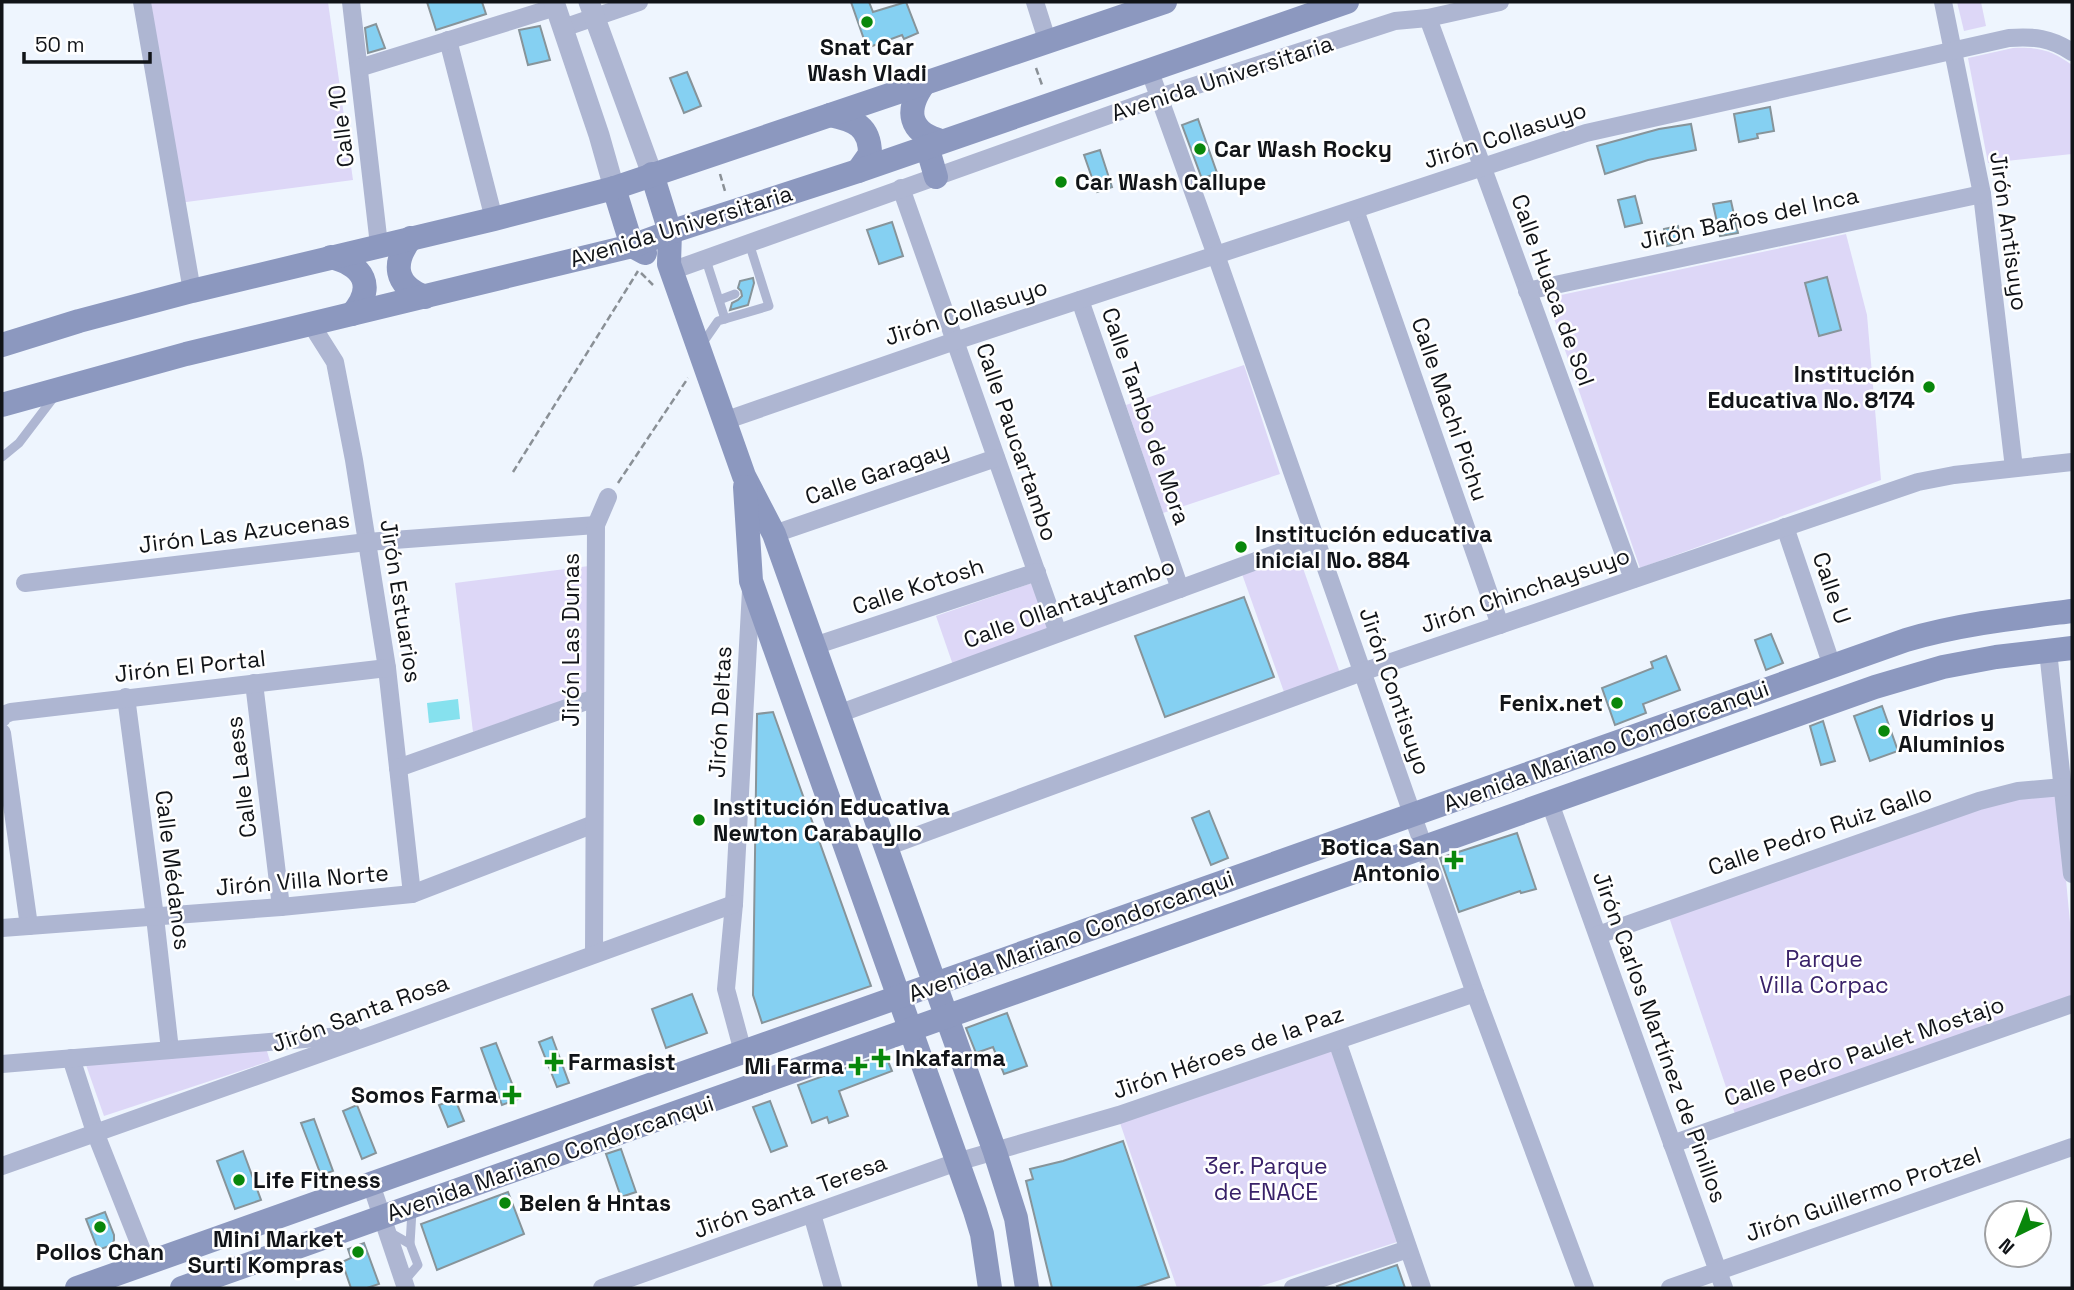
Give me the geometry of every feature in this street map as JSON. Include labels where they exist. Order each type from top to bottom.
[{"type":"main road","points":[[2,345],[192,291],[614,188],[1165,2]]},
{"type":"main road","name":"Avenida Universitaria","points":[[2,405],[186,354],[632,246],[1347,2]]},
{"type":"main road","points":[[923,85],[911,107],[912,117],[921,133],[934,144],[936,177]]},
{"type":"main road","points":[[830,115],[854,122],[867,136],[870,154],[858,171]]},
{"type":"main road","points":[[652,174],[670,232],[665,274]]},
{"type":"main road","points":[[614,188],[632,246],[665,274],[700,352],[744,476],[774,534],[995,1152],[1016,1218],[1027,1288]]},
{"type":"main road","points":[[411,238],[402,249],[398,270],[406,287],[425,297]]},
{"type":"main road","points":[[331,257],[349,263],[363,278],[365,295],[352,314]]},
{"type":"main road","points":[[744,476],[751,581],[982,1234],[990,1288]]},
{"type":"main road","name":"Avenida Mariano Condorcanqui","points":[[77,1288],[1938,630],[2072,611]]},
{"type":"main road","name":"Avenida Mariano Condorcanqui","points":[[182,1288],[384,1224],[412,1207],[1900,679],[1943,667],[2060,649]]},
{"type":"street","points":[[142,2],[192,291]]},
{"type":"street","name":"Calle 10","points":[[351,2],[379,245]]},
{"type":"street","points":[[563,28],[591,10],[639,2]]},
{"type":"street","points":[[1035,2],[1038,46]]},
{"type":"street","name":"Avenida Universitaria","points":[[665,274],[1160,97],[1395,21],[1428,18],[1500,2]]},
{"type":"street","name":"Jirón Antisuyo","points":[[1943,2],[1982,194],[2014,468]]},
{"type":"street","points":[[359,68],[555,4],[614,188]]},
{"type":"street","points":[[591,10],[652,174]]},
{"type":"street","name":"Calle Huaca de Sol","points":[[1428,18],[1633,579]]},
{"type":"street","name":"Jirón Collasuyo","points":[[724,421],[955,341],[1586,134],[2008,38],[2045,38],[2072,52]]},
{"type":"street","points":[[448,40],[494,219]]},
{"type":"street","name":"Jirón Contisuyo","points":[[1149,69],[1475,993],[1585,1288]]},
{"type":"street","name":"Calle Paucartambo","points":[[901,188],[1058,633]]},
{"type":"street","name":"Jirón Baños del Inca","points":[[1527,291],[1982,194]]},
{"type":"street","name":"Calle Machi Pichu","points":[[1355,210],[1500,625]]},
{"type":"street","name":"Calle Tambo de Mora","points":[[1080,300],[1180,589]]},
{"type":"street","name":"Jirón Estuarios","points":[[311,324],[335,362],[354,460],[387,668],[412,894]]},
{"type":"street","name":"Calle Garagay","points":[[774,534],[996,458]]},
{"type":"street","name":"Jirón Chinchaysuyo","points":[[886,847],[1362,672],[1918,482],[2072,462]]},
{"type":"street","name":"Jirón Las Dunas","points":[[594,954],[596,525],[608,497]]},
{"type":"street","name":"Jirón Las Azucenas","points":[[25,583],[367,542],[596,525]]},
{"type":"street","name":"Calle U","points":[[1785,527],[1832,666]]},
{"type":"street","name":"Calle Ollantaytambo","points":[[838,714],[1316,539]]},
{"type":"street","name":"Calle Kotosh","points":[[814,646],[1037,572]]},
{"type":"street","name":"Jirón Deltas","points":[[743,1052],[726,989],[734,904],[751,581]]},
{"type":"street","points":[[2060,649],[2063,787],[2072,874]]},
{"type":"street","name":"Jirón El Portal","points":[[2,718],[12,712],[126,697],[387,668]]},
{"type":"street","name":"Calle Laess","points":[[254,683],[281,907]]},
{"type":"street","name":"Calle Médanos","points":[[126,697],[170,1050]]},
{"type":"street","points":[[398,768],[595,698]]},
{"type":"street","points":[[2,733],[29,926]]},
{"type":"street","name":"Calle Pedro Ruiz Gallo","points":[[1598,935],[1968,804],[2018,791],[2063,787]]},
{"type":"street","name":"Jirón Carlos Martínez de Pinillos","points":[[1550,803],[1724,1288]]},
{"type":"street","name":"Jirón Villa Norte","points":[[2,928],[281,907],[412,894],[594,824]]},
{"type":"street","name":"Jirón Santa Rosa","points":[[2,1166],[734,904]]},
{"type":"street","name":"Jirón Héroes de la Paz","points":[[995,1152],[1119,1115],[1475,993]]},
{"type":"street","name":"Calle Pedro Paulet Mostajo","points":[[1672,1144],[2072,1004]]},
{"type":"street","points":[[2,1064],[378,1033]]},
{"type":"street","points":[[1337,1041],[1422,1288]]},
{"type":"street","points":[[71,1058],[95,1132],[147,1263]]},
{"type":"street","name":"Jirón Guillermo Protzel","points":[[1670,1288],[2072,1147]]},
{"type":"street","name":"Jirón Santa Teresa","points":[[602,1288],[957,1162],[995,1152]]},
{"type":"street","points":[[371,1184],[405,1285]]},
{"type":"street","points":[[812,1214],[833,1288]]},
{"type":"street","points":[[1293,1288],[1408,1249]]},
{"type":"lane","points":[[700,352],[718,321],[769,306],[757,287],[749,243]]},
{"type":"lane","points":[[706,260],[725,318]]},
{"type":"lane","points":[[719,300],[735,294]]},
{"type":"lane","points":[[2,457],[19,443],[62,387]]},
{"type":"lane","points":[[405,1285],[418,1265],[410,1244],[412,1207]]},
{"type":"lane","points":[[384,1224],[410,1244]]},
{"type":"path","points":[[1038,46],[1049,104]]},
{"type":"path","points":[[713,155],[733,212]]},
{"type":"path","points":[[513,472],[638,271],[665,274]]},
{"type":"path","points":[[608,497],[700,352]]},
{"type":"green space","points":[[151,2],[328,2],[353,180],[179,203]]},
{"type":"green space","points":[[1957,2],[1981,2],[1986,26],[1964,31]]},
{"type":"green space","points":[[2013,48],[2044,50],[2072,65],[2072,154],[1988,163],[1968,58]]},
{"type":"green space","points":[[1846,234],[1867,315],[1881,480],[1640,568],[1547,298]]},
{"type":"green space","points":[[1244,365],[1280,474],[1163,513],[1126,405]]},
{"type":"green space","points":[[1298,554],[1340,673],[1284,692],[1242,574]]},
{"type":"green space","points":[[589,566],[587,694],[473,732],[455,583]]},
{"type":"green space","points":[[1032,583],[1050,632],[953,665],[936,616]]},
{"type":"green space","name":"Parque Villa Corpac","points":[[2058,794],[2072,944],[2072,998],[1735,1114],[1668,914],[2005,801]]},
{"type":"green space","points":[[266,1048],[270,1061],[104,1116],[86,1065]]},
{"type":"green space","name":"3er. Parque de ENACE","points":[[1331,1050],[1397,1242],[1255,1288],[1177,1288],[1120,1123]]},
{"type":"water","points":[[458,699],[460,719],[429,723],[427,703]]},
{"type":"building","points":[[427,2],[482,2],[486,14],[436,30]]},
{"type":"building","points":[[851,2],[869,2],[873,12],[906,2],[918,33],[904,39],[902,35],[867,48]]},
{"type":"building","points":[[376,24],[385,48],[368,53],[365,28]]},
{"type":"building","points":[[540,26],[550,60],[528,65],[519,30]]},
{"type":"building","points":[[687,72],[701,106],[684,113],[670,78]]},
{"type":"building","points":[[1770,107],[1774,131],[1757,134],[1758,138],[1739,142],[1734,114]]},
{"type":"building","name":"Car Wash Rocky","points":[[1198,119],[1217,173],[1202,179],[1182,125]]},
{"type":"building","points":[[1691,124],[1696,150],[1648,160],[1605,174],[1597,146],[1659,129]]},
{"type":"building","points":[[1100,150],[1112,187],[1097,192],[1084,155]]},
{"type":"building","points":[[1635,196],[1642,223],[1625,227],[1618,200]]},
{"type":"building","points":[[1731,201],[1738,233],[1720,236],[1713,204]]},
{"type":"building","points":[[892,222],[903,256],[879,264],[867,230]]},
{"type":"building","points":[[1678,226],[1682,243],[1667,246],[1664,229]]},
{"type":"building","points":[[1827,277],[1841,330],[1819,336],[1805,283]]},
{"type":"building","points":[[753,278],[748,305],[730,310],[732,303],[742,296],[738,288],[740,281]]},
{"type":"building","points":[[1244,597],[1274,677],[1165,717],[1135,636]]},
{"type":"building","points":[[1771,634],[1783,663],[1766,670],[1755,640]]},
{"type":"building","points":[[1666,656],[1680,690],[1643,704],[1646,713],[1615,725],[1602,688],[1653,668],[1651,662]]},
{"type":"building","points":[[1882,706],[1898,751],[1870,761],[1854,716]]},
{"type":"building","points":[[773,712],[871,986],[762,1023],[753,995],[757,714]]},
{"type":"building","points":[[1823,721],[1835,761],[1821,765],[1810,726]]},
{"type":"building","points":[[1209,811],[1228,858],[1211,865],[1192,818]]},
{"type":"building","points":[[1517,833],[1536,889],[1521,893],[1520,891],[1459,912],[1440,858]]},
{"type":"building","points":[[692,994],[707,1033],[666,1048],[652,1009]]},
{"type":"building","points":[[1007,1013],[1027,1066],[1004,1074],[993,1047],[976,1053],[966,1028]]},
{"type":"building","name":"Farmasist","points":[[552,1037],[569,1083],[557,1087],[539,1042]]},
{"type":"building","points":[[496,1043],[518,1099],[502,1105],[481,1048]]},
{"type":"building","points":[[885,1054],[892,1071],[839,1091],[848,1116],[829,1123],[827,1117],[812,1123],[798,1085]]},
{"type":"building","points":[[455,1099],[464,1121],[448,1127],[439,1105]]},
{"type":"building","points":[[770,1101],[787,1146],[771,1152],[753,1107]]},
{"type":"building","points":[[357,1105],[376,1153],[362,1159],[343,1111]]},
{"type":"building","points":[[314,1119],[333,1171],[321,1175],[301,1123]]},
{"type":"building","points":[[1123,1141],[1169,1277],[1136,1288],[1052,1288],[1026,1181],[1033,1179],[1030,1169]]},
{"type":"building","points":[[621,1149],[636,1192],[621,1197],[606,1154]]},
{"type":"building","name":"Life Fitness","points":[[243,1151],[261,1200],[235,1209],[217,1161]]},
{"type":"building","points":[[508,1192],[524,1234],[437,1270],[421,1224]]},
{"type":"building","name":"Pollos Chan","points":[[105,1212],[114,1240],[112,1245],[98,1250],[86,1219]]},
{"type":"building","points":[[364,1243],[379,1284],[367,1288],[351,1288],[342,1262],[351,1258],[348,1249]]},
{"type":"building","points":[[1397,1265],[1405,1288],[1337,1286]]},
{"type":"place","name":"Snat Car Wash Vladi","points":[[867,22]]},
{"type":"place","name":"Car Wash Rocky","points":[[1200,149]]},
{"type":"place","name":"Car Wash Callupe","points":[[1061,182]]},
{"type":"place","name":"Institución Educativa No. 8174","points":[[1929,387]]},
{"type":"place","name":"Institución educativa inicial No. 884","points":[[1241,547]]},
{"type":"place","name":"Fenix.net","points":[[1617,703]]},
{"type":"place","name":"Vidrios y Aluminios","points":[[1884,731]]},
{"type":"place","name":"Institución Educativa Newton Carabayllo","points":[[699,820]]},
{"type":"place","name":"Botica San Antonio","points":[[1454,860]]},
{"type":"place","name":"Inkafarma","points":[[881,1058]]},
{"type":"place","name":"Farmasist","points":[[554,1062]]},
{"type":"place","name":"Mi Farma","points":[[858,1066]]},
{"type":"place","name":"Somos Farma","points":[[512,1095]]},
{"type":"place","name":"Life Fitness","points":[[239,1180]]},
{"type":"place","name":"Belen & Hntas","points":[[505,1203]]},
{"type":"place","name":"Pollos Chan","points":[[100,1227]]},
{"type":"place","name":"Mini Market Surti Kompras","points":[[358,1252]]}]
